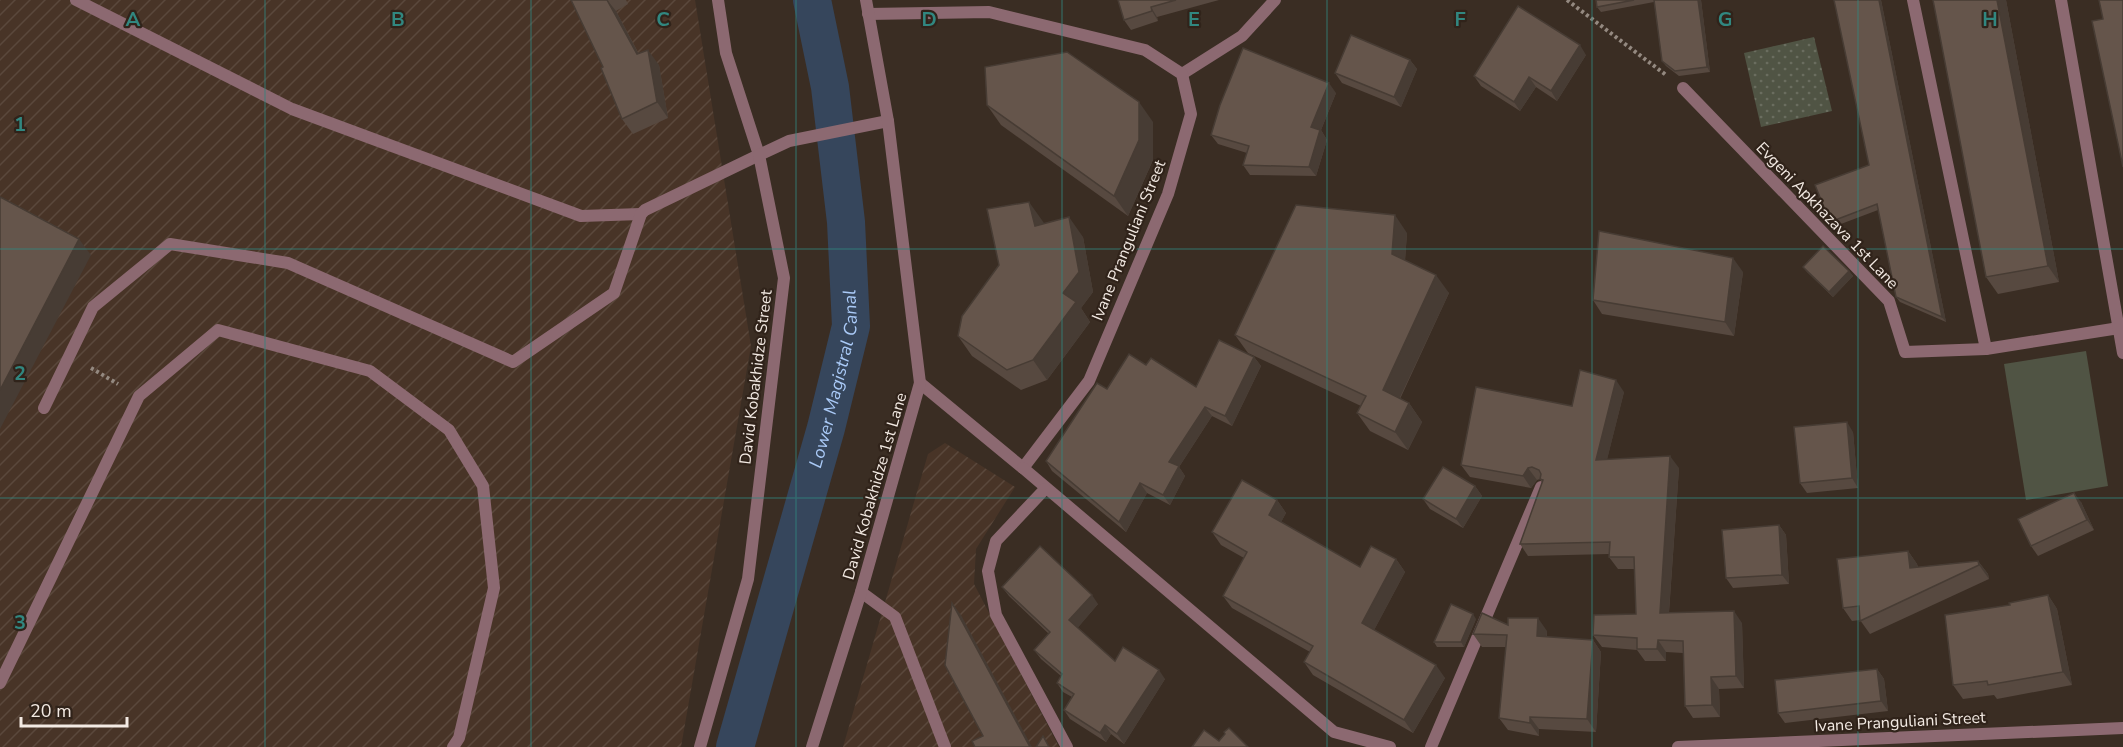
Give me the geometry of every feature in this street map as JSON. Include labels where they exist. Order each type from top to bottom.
[{"type":"street","points":[[76,0],[291,109],[581,216],[641,214]]},
{"type":"street","name":"David Kobakhidze Street","points":[[700,747],[748,579],[784,278],[759,155],[726,53],[718,0]]},
{"type":"street","points":[[44,408],[93,307],[170,244],[288,263],[513,362],[614,293],[641,214],[645,210],[789,141],[888,121],[866,0]]},
{"type":"street","points":[[868,14],[989,12],[1145,50],[1182,74],[1242,36],[1275,0]]},
{"type":"street","points":[[1914,0],[1986,349]]},
{"type":"street","points":[[2061,0],[2123,353]]},
{"type":"street","name":"Ivane Pranguliani Street","points":[[1023,468],[1089,381],[1168,194],[1191,114],[1182,74]]},
{"type":"street","name":"Evgeni Apkhazava 1st Lane","points":[[1683,88],[1889,301],[1905,352],[1986,349],[2119,328]]},
{"type":"street","name":"David Kobakhidze 1st Lane","points":[[813,747],[861,592],[920,382],[888,121]]},
{"type":"street","points":[[0,683],[139,396],[218,330],[370,371],[449,430],[483,486],[494,588],[459,738],[453,747]]},
{"type":"street","points":[[920,382],[1334,732],[1390,747]]},
{"type":"street","points":[[1431,747],[1541,487]]},
{"type":"street","points":[[1046,489],[996,541],[988,571],[996,615],[1067,747]]},
{"type":"street","points":[[861,592],[895,617],[945,747]]},
{"type":"street","name":"Ivane Pranguliani Street","points":[[1678,747],[2123,728]]},
{"type":"path","points":[[1567,0],[1683,88]]},
{"type":"path","points":[[70,356],[139,396]]},
{"type":"shaded area","points":[[0,0],[695,0],[751,346],[681,747],[0,747]]},
{"type":"shaded area","points":[[945,443],[1015,487],[976,549],[974,584],[1059,747],[843,747],[928,454]]},
{"type":"green space","points":[[1814,37],[1832,111],[1761,127],[1744,53]]},
{"type":"green space","points":[[2086,351],[2108,486],[2026,500],[2004,364]]},
{"type":"building","points":[[571,0],[607,0],[637,54],[648,50],[657,102],[622,119],[601,68],[603,67]]},
{"type":"building","points":[[1118,0],[1176,0],[1151,7],[1152,11],[1124,20]]},
{"type":"building","points":[[1596,0],[1634,0],[1597,7]]},
{"type":"building","points":[[1654,0],[1698,0],[1707,67],[1675,71],[1662,61]]},
{"type":"building","points":[[1834,0],[1879,0],[1942,317],[1896,297],[1877,204],[1830,222],[1815,185],[1869,165]]},
{"type":"building","points":[[1933,0],[1997,0],[2048,266],[1986,277]]},
{"type":"building","points":[[2099,0],[2123,0],[2123,167],[2092,21],[2103,19]]},
{"type":"building","points":[[1518,6],[1580,45],[1551,91],[1529,77],[1514,102],[1474,76]]},
{"type":"building","points":[[1351,35],[1410,60],[1394,97],[1335,73]]},
{"type":"building","points":[[1243,48],[1329,83],[1311,127],[1320,130],[1309,167],[1243,165],[1249,146],[1211,135],[1220,105]]},
{"type":"building","points":[[1067,52],[1139,102],[1139,140],[1114,196],[987,105],[985,67]]},
{"type":"building","points":[[0,197],[79,239],[0,390]]},
{"type":"building","points":[[1029,202],[1035,226],[1069,217],[1079,272],[1063,293],[1076,302],[1033,360],[1007,370],[958,336],[962,316],[999,265],[987,209]]},
{"type":"building","points":[[1296,205],[1395,215],[1392,254],[1436,275],[1383,390],[1409,403],[1395,432],[1357,413],[1366,396],[1235,335]]},
{"type":"building","points":[[1599,231],[1733,258],[1725,322],[1593,300]]},
{"type":"building","points":[[1823,246],[1849,271],[1829,292],[1803,267]]},
{"type":"building","points":[[1219,340],[1254,357],[1225,416],[1205,407],[1169,462],[1179,466],[1163,495],[1140,483],[1119,522],[1046,461],[1097,383],[1107,389],[1129,354],[1146,365],[1151,358],[1196,387]]},
{"type":"building","points":[[1580,370],[1616,380],[1596,460],[1670,456],[1660,613],[1734,611],[1736,676],[1711,677],[1712,705],[1685,706],[1683,641],[1658,640],[1657,649],[1637,649],[1637,638],[1593,635],[1594,615],[1636,614],[1634,557],[1609,557],[1610,542],[1520,544],[1543,480],[1540,479],[1539,470],[1528,468],[1523,476],[1461,465],[1476,387],[1572,406]]},
{"type":"building","points":[[1847,422],[1852,478],[1800,483],[1794,427]]},
{"type":"building","points":[[1443,467],[1475,486],[1456,519],[1423,499]]},
{"type":"building","points":[[1242,480],[1277,500],[1269,515],[1360,567],[1371,546],[1396,559],[1362,623],[1436,665],[1404,720],[1304,662],[1313,646],[1223,596],[1247,552],[1212,532]]},
{"type":"building","points":[[2074,493],[2087,520],[2031,546],[2018,519]]},
{"type":"building","points":[[1779,525],[1782,575],[1726,578],[1722,530]]},
{"type":"building","points":[[1040,546],[1092,595],[1069,620],[1115,661],[1123,647],[1159,670],[1117,734],[1105,725],[1100,733],[1064,710],[1074,694],[1057,683],[1062,674],[1034,650],[1050,632],[1002,587]]},
{"type":"building","points":[[1908,551],[1910,568],[1978,561],[1979,565],[1860,621],[1859,606],[1843,608],[1837,559]]},
{"type":"building","points":[[2048,595],[2063,672],[1988,685],[1987,681],[1953,685],[1945,615],[2010,605],[2009,603]]},
{"type":"building","points":[[952,603],[1030,747],[975,747],[972,741],[983,736],[945,665]]},
{"type":"building","points":[[1451,604],[1473,614],[1461,642],[1434,642]]},
{"type":"building","points":[[1482,613],[1508,625],[1508,618],[1538,618],[1537,636],[1593,640],[1587,719],[1530,717],[1530,723],[1499,718],[1507,635],[1473,634]]},
{"type":"building","points":[[1877,669],[1881,701],[1778,713],[1775,680]]},
{"type":"building","points":[[1229,728],[1248,747],[1192,747],[1204,730],[1219,741]]},
{"type":"building","points":[[1043,736],[1049,747],[1036,747]]},
{"type":"waterway","name":"Lower Magistral Canal","points":[[735,747],[826,428],[851,326],[846,222],[830,87],[812,0]]}]
